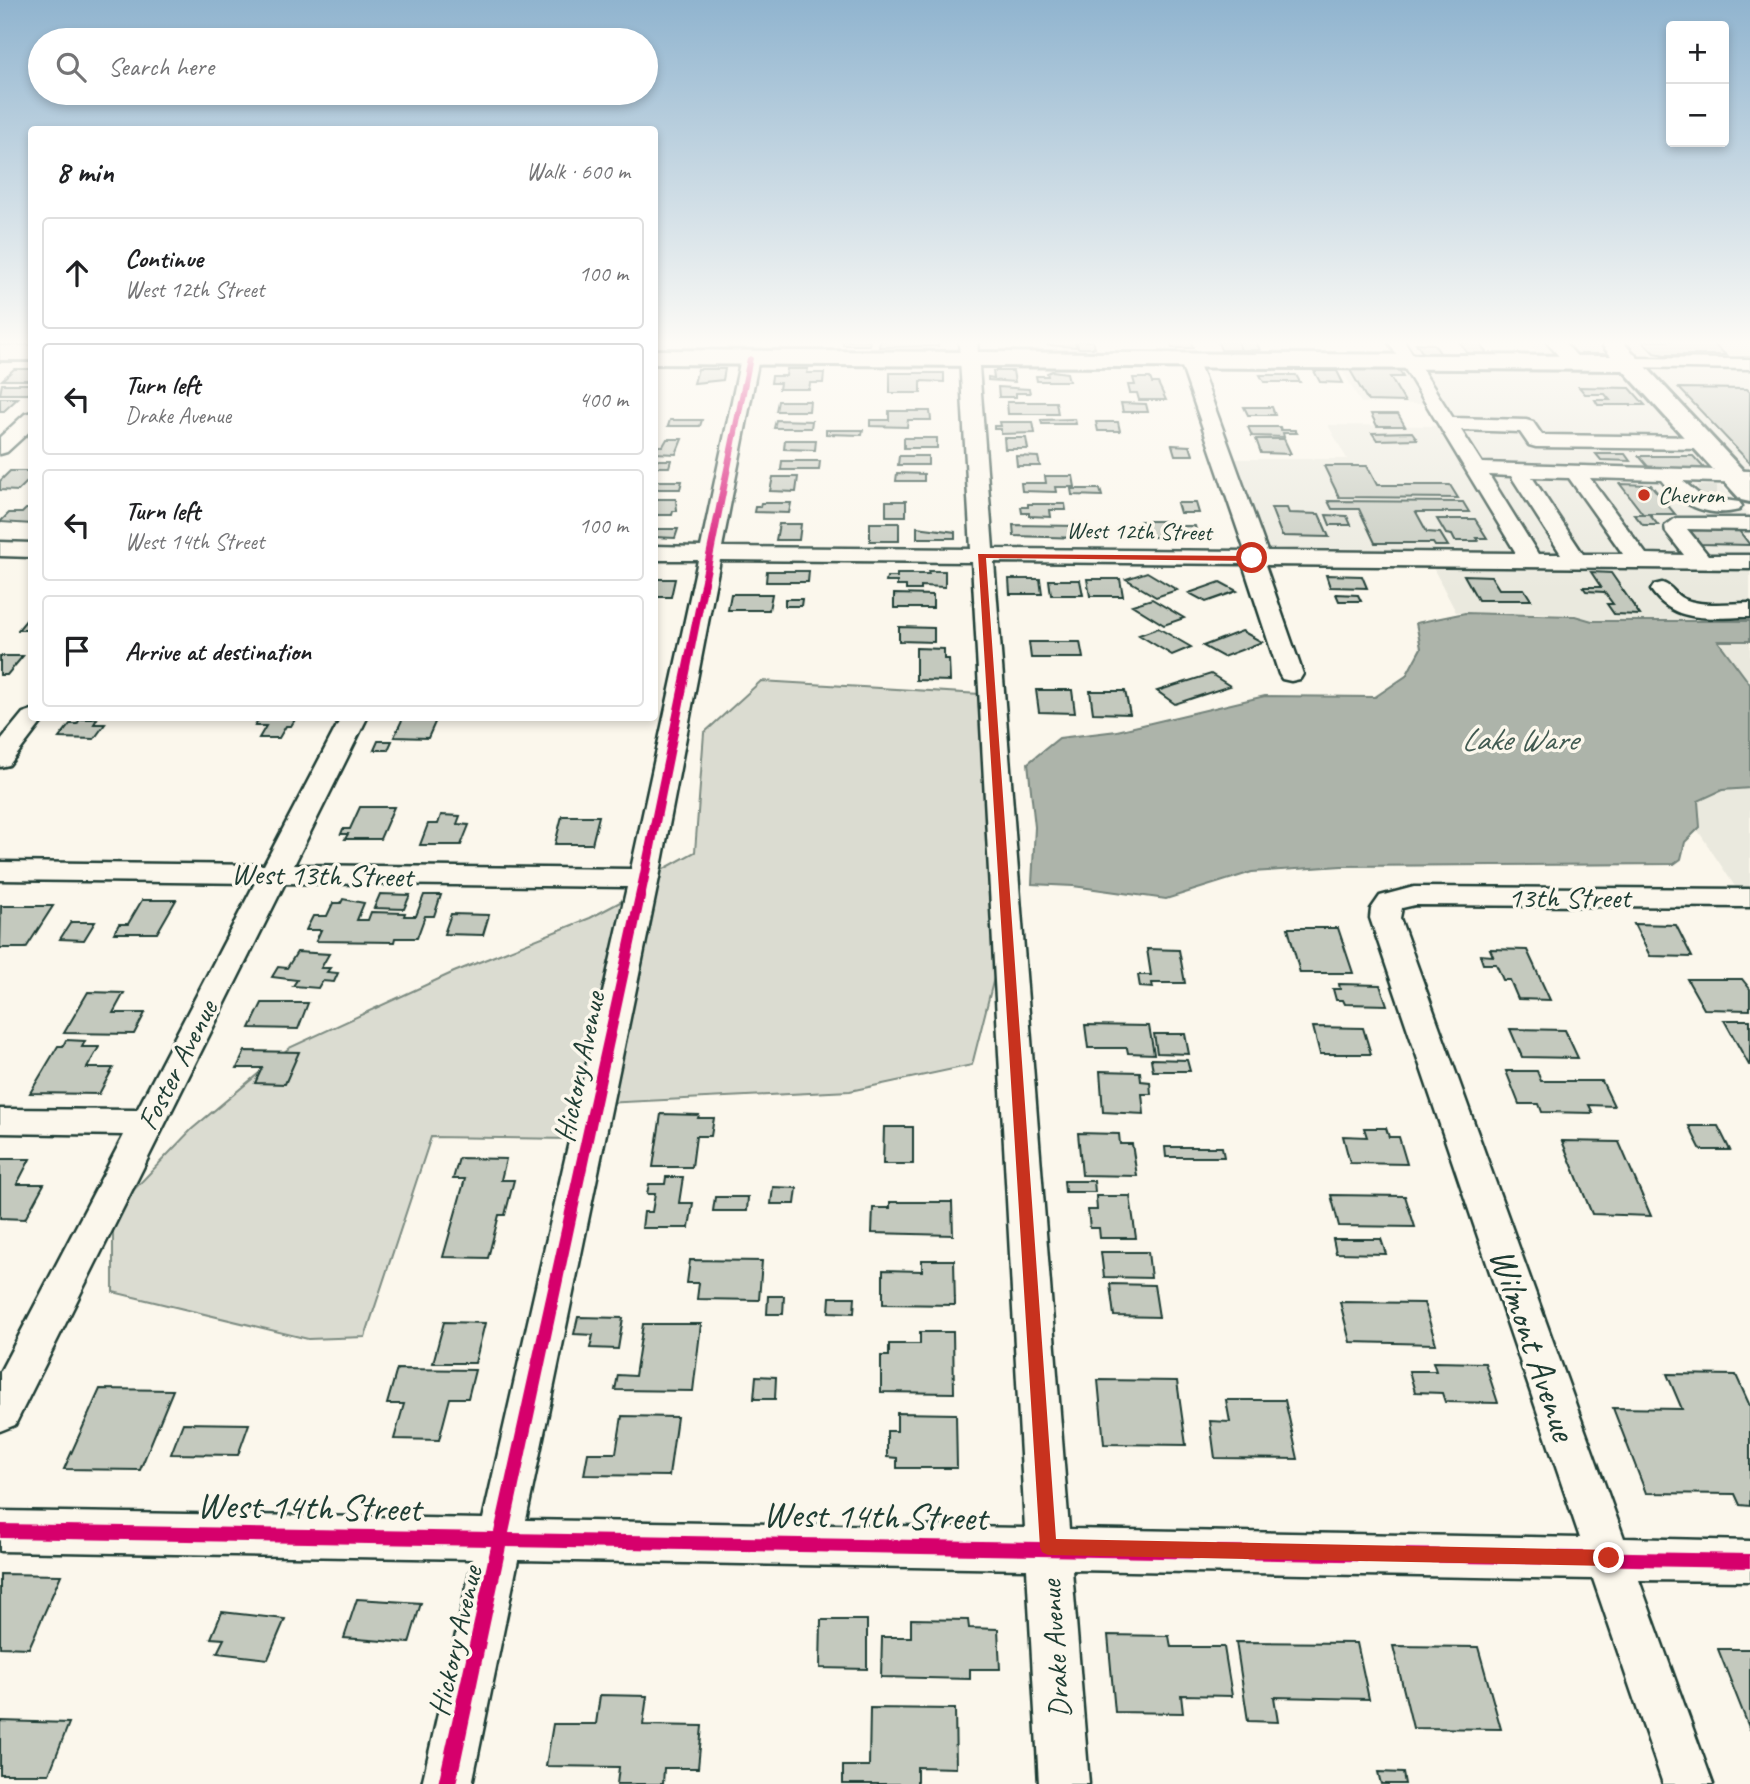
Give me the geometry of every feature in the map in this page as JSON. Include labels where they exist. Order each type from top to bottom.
[{"type":"main road","points":[[1686,424],[1696,435],[1716,490]]},
{"type":"street","points":[[0,448],[25,424]]},
{"type":"street","name":"Hickory Avenue","points":[[447,1784],[503,1539],[645,878],[736,424]]},
{"type":"street","name":"Drake Avenue","points":[[973,424],[1064,1784]]},
{"type":"street","points":[[1210,424],[1291,674]]},
{"type":"street","points":[[1447,424],[1532,561]]},
{"type":"street","points":[[1457,424],[1526,426],[1536,441],[1696,435]]},
{"type":"street","points":[[1475,469],[1575,472],[1716,490]]},
{"type":"street","points":[[1518,471],[1577,561]]},
{"type":"street","points":[[1575,472],[1640,562]]},
{"type":"street","points":[[1739,610],[1701,573],[1676,526],[1684,523],[1750,524]]},
{"type":"street","points":[[0,549],[28,550]]},
{"type":"street","name":"West 12th Street","points":[[658,553],[1640,562],[1701,573],[1750,562]]},
{"type":"street","points":[[1739,610],[1693,610],[1671,603],[1662,590],[1701,573],[1750,590]]},
{"type":"street","points":[[0,759],[30,721]]},
{"type":"street","name":"Foster Avenue","points":[[0,1413],[352,721]]},
{"type":"street","name":"West 13th Street","points":[[0,871],[645,878]]},
{"type":"street","name":"13th Street","points":[[1389,904],[1399,898],[1419,896],[1750,898]]},
{"type":"street","name":"Wilmont Avenue","points":[[1389,904],[1385,918],[1392,941],[1688,1784]]},
{"type":"street","points":[[0,1121],[147,1123]]},
{"type":"street","name":"West 14th Street","points":[[0,1531],[1750,1561]]},
{"type":"shaded area","points":[[1457,424],[1670,424],[1713,470],[1484,465]]},
{"type":"shaded area","points":[[1704,424],[1750,424],[1750,472],[1740,469],[1733,456]]},
{"type":"shaded area","points":[[1328,425],[1440,426],[1516,553],[1266,550],[1232,459],[1347,459]]},
{"type":"shaded area","points":[[1486,474],[1717,481],[1750,516],[1750,558],[1542,555]]},
{"type":"shaded area","points":[[1431,564],[1750,567],[1750,621],[1592,621],[1574,614],[1456,612]]},
{"type":"shaded area","points":[[1717,640],[1750,641],[1750,684]]},
{"type":"shaded area","points":[[761,681],[980,694],[996,970],[972,1065],[850,1091],[604,1103],[651,876],[695,852],[704,733]]},
{"type":"shaded area","points":[[1648,755],[1750,755],[1750,891],[1738,891]]},
{"type":"shaded area","points":[[624,900],[570,1139],[431,1137],[365,1337],[308,1339],[113,1292],[113,1220],[122,1202],[192,1129],[289,1048],[454,972],[590,918]]},
{"type":"water","name":"Lake Ware","points":[[1465,613],[1575,616],[1592,621],[1750,621],[1750,641],[1718,641],[1750,684],[1750,788],[1722,790],[1698,801],[1700,827],[1685,842],[1681,859],[1674,864],[1342,866],[1252,872],[1166,899],[1073,886],[1032,884],[1035,827],[1028,763],[1059,738],[1117,731],[1265,696],[1375,697],[1406,676],[1421,648],[1416,623]]},
{"type":"building","points":[[669,424],[701,424],[700,426]]},
{"type":"building","points":[[775,424],[812,424],[811,428],[774,428]]},
{"type":"building","points":[[870,424],[907,424],[907,427]]},
{"type":"building","points":[[1033,424],[1035,433],[1001,434],[1001,429],[994,429],[994,426]]},
{"type":"building","points":[[1097,424],[1119,424],[1120,431],[1098,431]]},
{"type":"building","points":[[1376,424],[1405,426],[1377,426]]},
{"type":"building","points":[[1713,424],[1750,424],[1750,463]]},
{"type":"building","points":[[1248,427],[1280,427],[1281,430],[1295,430],[1297,433],[1283,433],[1284,437],[1252,436]]},
{"type":"building","points":[[826,430],[863,430],[862,435],[826,434]]},
{"type":"building","points":[[1412,432],[1417,439],[1377,440],[1372,433]]},
{"type":"building","points":[[904,438],[937,438],[937,448],[904,448]]},
{"type":"building","points":[[1004,438],[1026,438],[1028,449],[1005,449]]},
{"type":"building","points":[[667,439],[682,439],[676,454],[658,453],[658,446],[663,446]]},
{"type":"building","points":[[1256,439],[1284,439],[1291,454],[1261,453]]},
{"type":"building","points":[[785,440],[816,440],[815,450],[784,449]]},
{"type":"building","points":[[1172,445],[1190,446],[1193,455],[1175,455]]},
{"type":"building","points":[[1596,454],[1625,454],[1630,461],[1601,460]]},
{"type":"building","points":[[899,456],[928,456],[928,465],[898,465]]},
{"type":"building","points":[[1016,456],[1038,457],[1040,466],[1017,466]]},
{"type":"building","points":[[1639,456],[1693,456],[1705,469],[1650,469]]},
{"type":"building","points":[[658,460],[671,460],[669,467],[658,467]]},
{"type":"building","points":[[782,461],[820,461],[819,470],[781,470]]},
{"type":"building","points":[[1324,466],[1367,466],[1377,485],[1450,485],[1458,498],[1339,497]]},
{"type":"building","points":[[10,471],[28,471],[28,481],[18,491],[0,490],[0,481]]},
{"type":"building","points":[[897,473],[924,474],[924,481],[896,481]]},
{"type":"building","points":[[1045,476],[1073,476],[1075,487],[1055,487],[1056,492],[1022,491],[1021,483],[1046,483]]},
{"type":"building","points":[[773,477],[798,477],[796,492],[770,491]]},
{"type":"building","points":[[658,481],[682,481],[680,489],[658,489]]},
{"type":"building","name":"Chevron","points":[[1620,484],[1651,485],[1675,514],[1643,514]]},
{"type":"building","points":[[1071,489],[1100,489],[1102,496],[1072,495]]},
{"type":"building","points":[[658,499],[676,499],[677,511],[673,511],[672,515],[658,515]]},
{"type":"building","points":[[886,501],[906,501],[906,516],[886,516]]},
{"type":"building","points":[[1328,501],[1463,502],[1469,512],[1416,512],[1427,532],[1440,533],[1448,546],[1435,546],[1433,543],[1375,543],[1359,509],[1332,509]]},
{"type":"building","points":[[761,503],[791,503],[789,513],[754,512],[755,507],[760,507]]},
{"type":"building","points":[[1177,503],[1196,503],[1199,513],[1180,513]]},
{"type":"building","points":[[1028,504],[1065,504],[1066,510],[1050,510],[1051,517],[1029,516],[1029,513],[1022,513],[1021,507],[1028,507]]},
{"type":"building","points":[[1271,508],[1287,508],[1289,513],[1319,514],[1329,537],[1282,536]]},
{"type":"building","points":[[28,509],[28,524],[0,522],[9,513],[22,513]]},
{"type":"building","points":[[1634,514],[1649,514],[1658,525],[1643,525]]},
{"type":"building","points":[[1326,515],[1347,516],[1351,525],[1330,525]]},
{"type":"building","points":[[1437,519],[1475,519],[1487,538],[1476,538],[1478,541],[1455,541],[1452,535],[1446,534]]},
{"type":"building","points":[[1140,521],[1166,521],[1168,526],[1195,526],[1198,537],[1150,537],[1147,526],[1141,526]]},
{"type":"building","points":[[870,523],[899,523],[899,541],[870,541]]},
{"type":"building","points":[[779,524],[801,524],[799,540],[776,540]]},
{"type":"building","points":[[1013,525],[1078,526],[1080,538],[1014,536]]},
{"type":"building","points":[[1686,526],[1736,527],[1750,545],[1701,544]]},
{"type":"building","points":[[917,527],[955,532],[955,538],[917,538]]},
{"type":"building","points":[[658,529],[678,529],[675,538],[658,537]]},
{"type":"building","points":[[767,571],[809,571],[808,582],[766,582]]},
{"type":"building","points":[[928,571],[945,571],[945,587],[921,586],[921,590],[906,590],[906,586],[897,586],[897,582],[886,582],[887,577],[897,577],[897,574],[929,574]]},
{"type":"building","points":[[1147,572],[1177,590],[1156,597],[1126,579]]},
{"type":"building","points":[[1591,572],[1611,573],[1640,615],[1614,614],[1607,604],[1613,604],[1604,592],[1586,591],[1583,587],[1601,587]]},
{"type":"building","points":[[1326,575],[1362,576],[1367,588],[1330,587]]},
{"type":"building","points":[[1464,575],[1491,576],[1499,589],[1524,589],[1531,600],[1478,600]]},
{"type":"building","points":[[658,579],[675,579],[671,597],[658,597]]},
{"type":"building","points":[[1009,579],[1040,579],[1042,594],[1010,594]]},
{"type":"building","points":[[1087,579],[1120,579],[1123,596],[1090,596]]},
{"type":"building","points":[[1049,580],[1080,580],[1083,595],[1051,595]]},
{"type":"building","points":[[1220,582],[1237,591],[1206,602],[1189,593]]},
{"type":"building","points":[[731,594],[772,594],[769,610],[728,610]]},
{"type":"building","points":[[894,594],[933,595],[933,608],[894,608]]},
{"type":"building","points":[[1336,594],[1358,595],[1361,601],[1339,601]]},
{"type":"building","points":[[785,599],[802,599],[801,606],[785,606]]},
{"type":"building","points":[[1152,599],[1184,618],[1164,625],[1132,605]]},
{"type":"building","points":[[28,618],[28,630],[18,630]]},
{"type":"building","points":[[899,627],[934,628],[934,642],[899,641]]},
{"type":"building","points":[[1158,628],[1191,647],[1172,655],[1139,635]]},
{"type":"building","points":[[1242,631],[1262,642],[1223,657],[1203,646]]},
{"type":"building","points":[[1029,642],[1080,642],[1083,658],[1031,658]]},
{"type":"building","points":[[916,648],[944,649],[944,659],[949,659],[950,681],[916,680]]},
{"type":"building","points":[[0,656],[23,656],[7,675],[0,675]]},
{"type":"building","points":[[1211,674],[1230,686],[1175,704],[1157,691]]},
{"type":"building","points":[[1036,690],[1072,690],[1075,713],[1039,712]]},
{"type":"building","points":[[1090,691],[1125,691],[1130,714],[1093,713]]},
{"type":"building","points":[[79,721],[96,721],[94,724],[105,724],[94,739],[59,738],[70,724],[77,724]]},
{"type":"building","points":[[258,721],[294,721],[291,726],[286,726],[279,738],[259,738],[266,726],[255,726]]},
{"type":"building","points":[[402,721],[436,721],[428,738],[394,737]]},
{"type":"building","points":[[378,741],[392,741],[388,750],[374,750]]},
{"type":"building","points":[[360,807],[394,807],[380,839],[345,839],[348,834],[341,834],[343,829],[350,829]]},
{"type":"building","points":[[441,815],[460,816],[457,824],[469,825],[461,845],[420,845],[428,824],[438,824]]},
{"type":"building","points":[[562,816],[599,816],[592,844],[555,844]]},
{"type":"building","points":[[380,894],[410,895],[404,909],[374,908]]},
{"type":"building","points":[[424,895],[441,895],[434,916],[425,916],[417,938],[395,938],[394,942],[316,941],[321,930],[306,930],[313,916],[327,916],[333,903],[341,903],[343,899],[364,903],[357,920],[368,920],[371,912],[416,916]]},
{"type":"building","points":[[142,900],[176,900],[157,933],[114,933],[119,924],[128,924]]},
{"type":"building","points":[[1,906],[53,906],[26,948],[0,948]]},
{"type":"building","points":[[451,914],[489,915],[483,935],[444,934]]},
{"type":"building","points":[[71,922],[95,922],[84,940],[60,939]]},
{"type":"building","points":[[1634,924],[1676,925],[1692,957],[1650,956]]},
{"type":"building","points":[[1288,928],[1338,928],[1353,973],[1300,973]]},
{"type":"building","points":[[1147,949],[1179,950],[1185,983],[1152,983],[1153,988],[1140,987],[1138,975],[1151,975]]},
{"type":"building","points":[[1490,949],[1527,950],[1550,1000],[1518,999],[1510,980],[1503,980],[1496,964],[1483,964],[1480,955],[1493,956]]},
{"type":"building","points":[[297,952],[329,954],[321,968],[330,968],[327,972],[338,973],[334,982],[322,981],[318,988],[293,986],[297,980],[272,977],[278,967],[287,968]]},
{"type":"building","points":[[1687,979],[1742,979],[1750,989],[1750,1010],[1704,1009]]},
{"type":"building","points":[[1339,984],[1380,985],[1387,1005],[1345,1004],[1343,1000],[1336,1000],[1333,989],[1340,989]]},
{"type":"building","points":[[88,992],[124,993],[113,1013],[145,1013],[134,1034],[64,1033]]},
{"type":"building","points":[[262,1003],[308,1003],[298,1029],[250,1028]]},
{"type":"building","points":[[1724,1020],[1750,1020],[1750,1065],[1749,1065]]},
{"type":"building","points":[[1085,1025],[1149,1026],[1154,1054],[1128,1053],[1127,1048],[1088,1048]]},
{"type":"building","points":[[1313,1027],[1363,1028],[1371,1054],[1320,1054]]},
{"type":"building","points":[[1510,1029],[1565,1030],[1578,1058],[1522,1057]]},
{"type":"building","points":[[1154,1034],[1185,1034],[1189,1054],[1157,1053]]},
{"type":"building","points":[[66,1040],[85,1041],[82,1047],[99,1047],[87,1068],[113,1068],[99,1094],[30,1093],[58,1046],[63,1046]]},
{"type":"building","points":[[245,1051],[299,1052],[285,1084],[255,1083],[262,1068],[237,1068]]},
{"type":"building","points":[[1151,1059],[1187,1060],[1190,1071],[1153,1071]]},
{"type":"building","points":[[1100,1071],[1140,1072],[1141,1081],[1150,1082],[1151,1094],[1142,1094],[1144,1114],[1103,1112]]},
{"type":"building","points":[[1506,1071],[1537,1071],[1541,1081],[1602,1081],[1614,1106],[1589,1105],[1593,1113],[1542,1112],[1539,1104],[1519,1104]]},
{"type":"building","points":[[661,1114],[714,1118],[711,1136],[696,1136],[692,1167],[653,1167]]},
{"type":"building","points":[[1689,1126],[1718,1126],[1730,1150],[1701,1150]]},
{"type":"building","points":[[884,1127],[913,1127],[913,1164],[883,1164]]},
{"type":"building","points":[[1364,1128],[1386,1128],[1389,1137],[1399,1137],[1407,1164],[1350,1163],[1343,1136],[1367,1137]]},
{"type":"building","points":[[1078,1133],[1119,1134],[1120,1144],[1132,1144],[1137,1176],[1082,1175]]},
{"type":"building","points":[[1562,1141],[1619,1142],[1651,1216],[1592,1214]]},
{"type":"building","points":[[1165,1147],[1222,1147],[1224,1157],[1166,1157]]},
{"type":"building","points":[[459,1158],[506,1159],[501,1180],[514,1180],[505,1215],[499,1215],[488,1258],[443,1257],[465,1179],[453,1179]]},
{"type":"building","points":[[0,1159],[30,1159],[17,1184],[44,1184],[25,1219],[0,1218]]},
{"type":"building","points":[[666,1177],[683,1177],[679,1203],[693,1203],[689,1228],[642,1228],[644,1212],[652,1212],[655,1194],[647,1194],[649,1184],[665,1184]]},
{"type":"building","points":[[1064,1181],[1094,1181],[1095,1192],[1065,1192]]},
{"type":"building","points":[[773,1187],[797,1188],[795,1204],[771,1204]]},
{"type":"building","points":[[1331,1195],[1405,1196],[1415,1227],[1339,1226]]},
{"type":"building","points":[[1096,1196],[1130,1196],[1136,1238],[1100,1238],[1099,1228],[1090,1228],[1088,1210],[1097,1210]]},
{"type":"building","points":[[715,1197],[748,1197],[747,1211],[713,1211]]},
{"type":"building","points":[[890,1202],[952,1202],[953,1235],[872,1233],[873,1208],[890,1208]]},
{"type":"building","points":[[1333,1239],[1381,1239],[1386,1254],[1336,1253]]},
{"type":"building","points":[[1101,1252],[1148,1252],[1151,1278],[1104,1277]]},
{"type":"building","points":[[690,1260],[762,1261],[759,1300],[697,1299],[699,1283],[687,1283]]},
{"type":"building","points":[[922,1260],[954,1260],[955,1305],[883,1304],[883,1270],[922,1271]]},
{"type":"building","points":[[1110,1284],[1154,1285],[1159,1317],[1114,1316]]},
{"type":"building","points":[[768,1296],[784,1296],[783,1314],[767,1314]]},
{"type":"building","points":[[830,1297],[855,1297],[854,1313],[829,1312]]},
{"type":"building","points":[[1340,1302],[1424,1303],[1436,1344],[1350,1342]]},
{"type":"building","points":[[578,1317],[623,1318],[618,1349],[590,1348],[593,1335],[574,1334]]},
{"type":"building","points":[[444,1322],[485,1323],[475,1363],[433,1363]]},
{"type":"building","points":[[643,1324],[701,1324],[693,1391],[615,1390],[618,1375],[635,1376]]},
{"type":"building","points":[[920,1332],[953,1332],[954,1393],[881,1392],[881,1356],[889,1356],[889,1344],[920,1344]]},
{"type":"building","points":[[1433,1362],[1485,1363],[1498,1403],[1445,1402],[1442,1393],[1415,1392],[1409,1371],[1436,1371]]},
{"type":"building","points":[[397,1369],[475,1370],[468,1398],[450,1398],[439,1440],[394,1439],[404,1404],[387,1404]]},
{"type":"building","points":[[1667,1374],[1736,1375],[1750,1406],[1750,1506],[1740,1505],[1735,1494],[1646,1493],[1613,1408],[1682,1409]]},
{"type":"building","points":[[756,1376],[776,1377],[775,1399],[754,1399]]},
{"type":"building","points":[[1098,1380],[1177,1381],[1186,1445],[1104,1444]]},
{"type":"building","points":[[100,1389],[173,1390],[140,1470],[64,1469]]},
{"type":"building","points":[[1226,1400],[1285,1400],[1298,1459],[1215,1458],[1210,1421],[1230,1422]]},
{"type":"building","points":[[897,1413],[956,1414],[957,1468],[897,1468],[897,1458],[887,1457],[887,1431],[897,1431]]},
{"type":"building","points":[[622,1416],[677,1417],[669,1476],[584,1475],[588,1453],[616,1453]]},
{"type":"building","points":[[183,1423],[249,1424],[238,1455],[171,1454]]},
{"type":"building","points":[[0,1574],[61,1575],[29,1648],[0,1647]]},
{"type":"building","points":[[357,1599],[421,1603],[409,1643],[344,1638]]},
{"type":"building","points":[[222,1612],[285,1619],[268,1659],[217,1653],[224,1639],[211,1638]]},
{"type":"building","points":[[911,1619],[968,1620],[969,1628],[998,1629],[1000,1669],[970,1669],[970,1679],[881,1677],[882,1637],[911,1637]]},
{"type":"building","points":[[821,1620],[867,1620],[867,1669],[820,1668]]},
{"type":"building","points":[[1108,1635],[1169,1636],[1171,1647],[1224,1647],[1232,1696],[1181,1695],[1183,1713],[1115,1712]]},
{"type":"building","points":[[1236,1642],[1357,1643],[1369,1699],[1274,1697],[1278,1722],[1248,1721]]},
{"type":"building","points":[[1393,1646],[1478,1647],[1501,1729],[1413,1728]]},
{"type":"building","points":[[1718,1649],[1750,1649],[1750,1730]]},
{"type":"building","points":[[600,1695],[647,1696],[643,1725],[702,1726],[698,1768],[664,1768],[663,1784],[617,1784],[619,1767],[546,1766],[553,1724],[596,1724]]},
{"type":"building","points":[[870,1708],[955,1709],[956,1768],[917,1767],[917,1784],[843,1784],[843,1766],[869,1766]]},
{"type":"building","points":[[0,1721],[69,1723],[49,1774],[0,1774]]},
{"type":"building","points":[[1378,1772],[1403,1773],[1405,1784],[1381,1784]]},
{"type":"tunnel","points":[[1698,495],[1717,495]]},
{"type":"cycle path","points":[[447,1784],[644,878],[736,424]]},
{"type":"cycle path","points":[[0,1531],[1750,1561]]},
{"type":"place","name":"Chevron","points":[[1644,495]]},
{"type":"route","points":[[1252,558],[981,556],[1048,1547],[1609,1558]]}]
